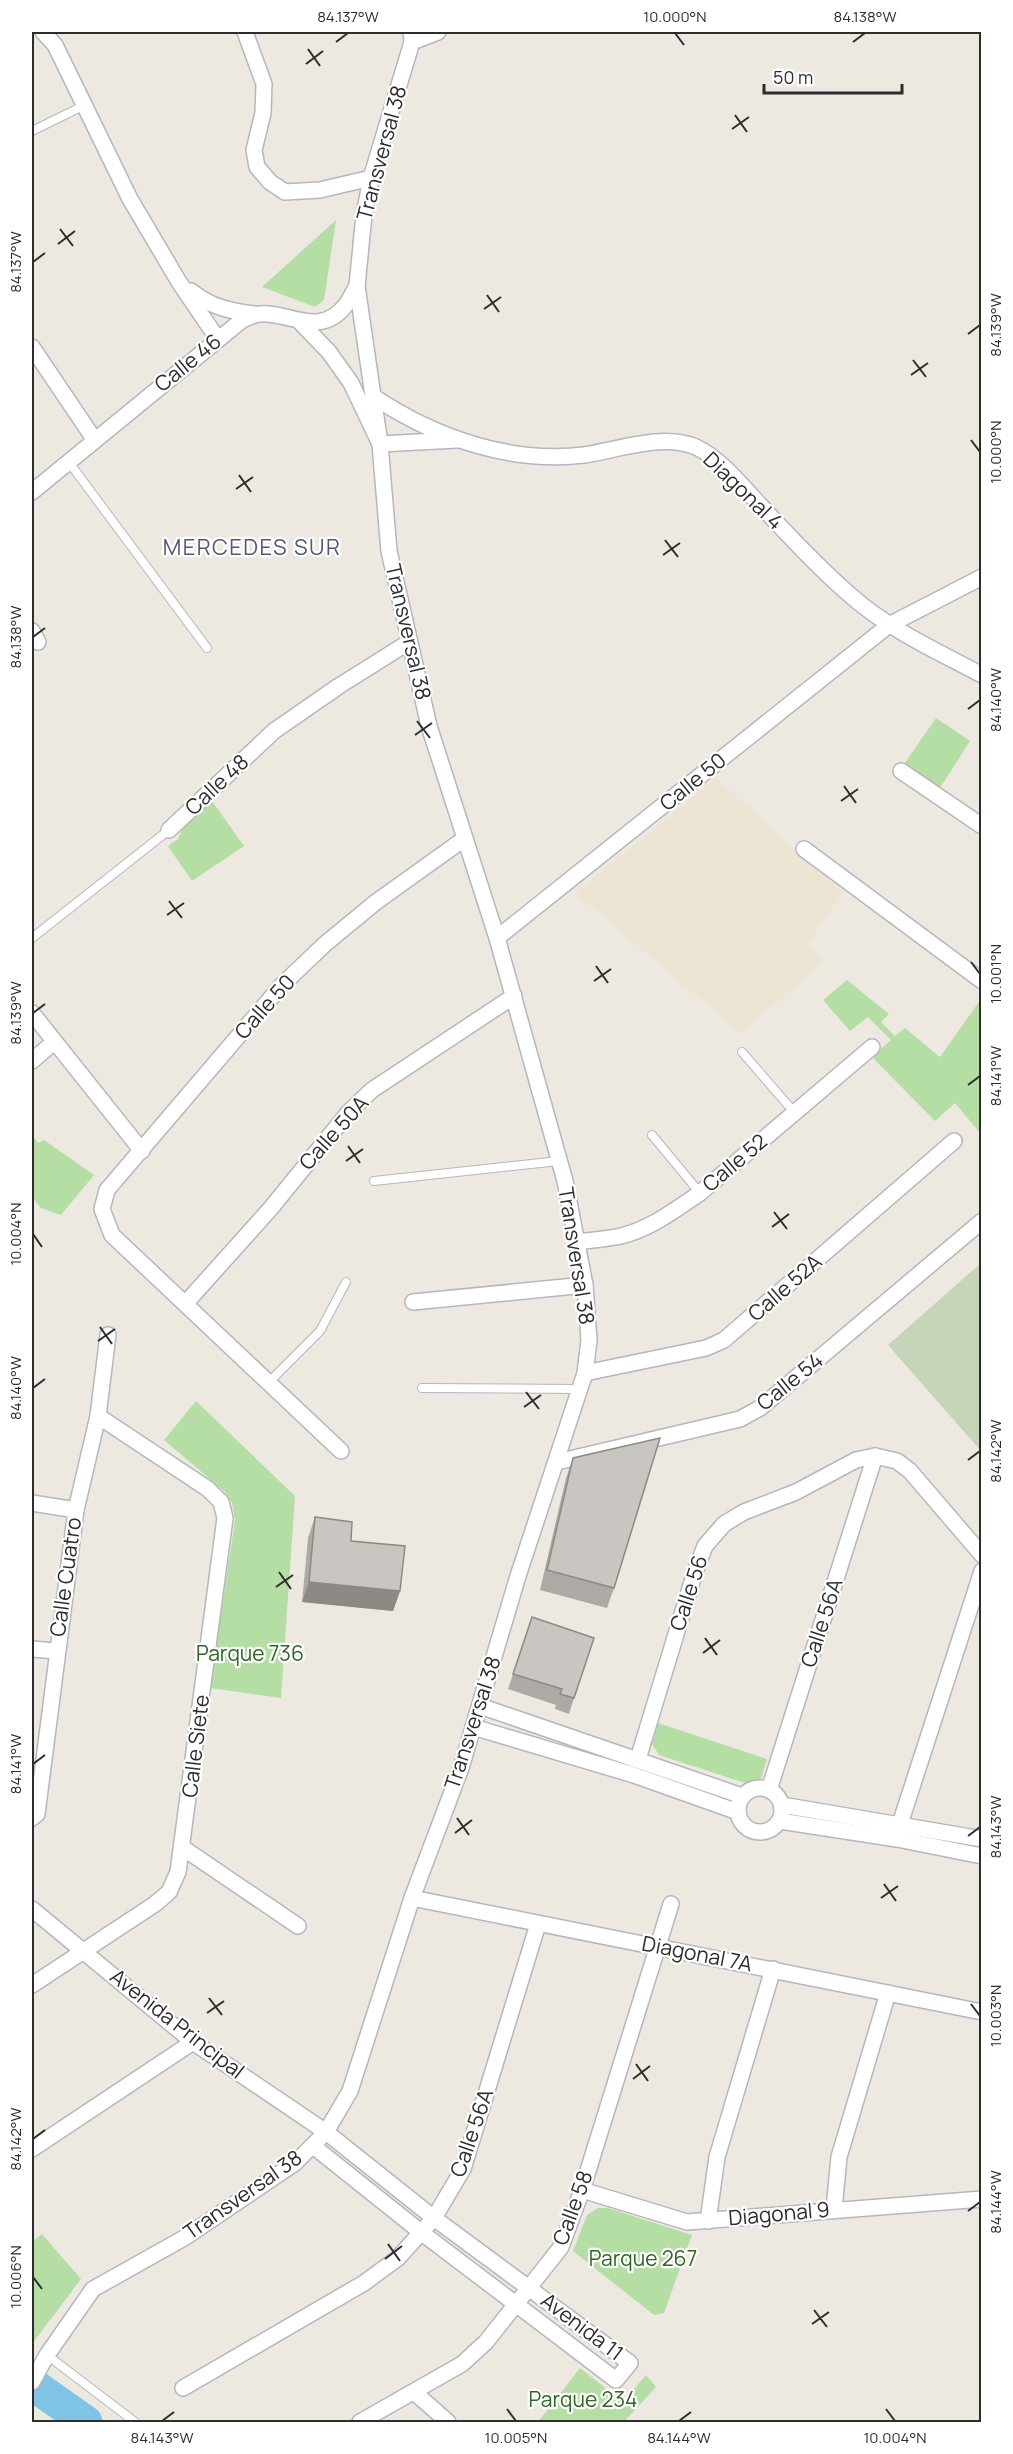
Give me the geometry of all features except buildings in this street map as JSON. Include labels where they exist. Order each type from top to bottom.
[{"type":"street","points":[[43,32],[55,45],[130,199],[179,282],[218,338]]},
{"type":"street","points":[[245,32],[264,84],[263,114],[254,150],[257,167],[270,182],[285,192],[320,190],[371,178]]},
{"type":"street","points":[[412,37],[438,32]]},
{"type":"street","name":"Transversal 38","points":[[32,2382],[44,2360],[93,2289],[184,2238],[295,2163],[326,2132],[350,2091],[412,1898],[461,1768],[518,1576],[585,1373],[589,1340],[585,1285],[578,1242],[559,1161],[497,938],[429,726],[389,551],[380,444],[357,286],[364,215],[371,178],[412,37]]},
{"type":"street","points":[[179,282],[205,303],[219,309],[280,316],[300,322],[319,321],[335,316],[346,306],[357,286]]},
{"type":"street","name":"Calle 46","points":[[32,492],[218,338],[254,314]]},
{"type":"street","points":[[300,322],[329,352],[351,382],[380,444]]},
{"type":"street","points":[[32,347],[94,439]]},
{"type":"street","name":"Diagonal 4","points":[[374,397],[397,412],[461,440],[518,455],[551,457],[583,455],[659,442],[696,447],[726,469],[815,563],[852,597],[889,625],[981,675]]},
{"type":"street","name":"Diagonal 4","points":[[380,444],[461,440]]},
{"type":"street","name":"Calle 50","points":[[497,938],[889,625],[981,577]]},
{"type":"street","name":"Calle 48","points":[[169,830],[274,731],[409,642]]},
{"type":"street","points":[[901,771],[981,826]]},
{"type":"street","name":"Calle 50","points":[[185,1304],[112,1235],[102,1209],[107,1190],[282,986],[325,944],[376,902],[464,839]]},
{"type":"street","points":[[804,849],[981,981]]},
{"type":"street","name":"Calle 50A","points":[[185,1304],[271,1208],[349,1112],[372,1090],[514,996]]},
{"type":"street","points":[[32,1013],[142,1151]]},
{"type":"street","points":[[32,1061],[54,1042]]},
{"type":"street","name":"Calle 52","points":[[578,1242],[621,1236],[648,1227],[700,1193],[872,1047]]},
{"type":"street","name":"Calle 52A","points":[[585,1373],[706,1348],[724,1340],[954,1141]]},
{"type":"street","name":"Calle 54","points":[[556,1462],[740,1419],[760,1408],[981,1221]]},
{"type":"street","points":[[413,1302],[585,1285]]},
{"type":"street","points":[[185,1304],[341,1451]]},
{"type":"street","name":"Calle Cuatro","points":[[32,1818],[37,1814],[56,1651],[76,1510],[98,1416],[108,1335]]},
{"type":"street","name":"Calle Siete","points":[[32,1985],[155,1904],[169,1892],[178,1872],[225,1518],[221,1502],[208,1489],[98,1416]]},
{"type":"street","points":[[875,1456],[897,1461],[910,1471],[981,1555]]},
{"type":"street","name":"Calle 56","points":[[638,1759],[705,1546],[724,1524],[744,1512],[796,1492],[856,1460],[875,1456]]},
{"type":"street","name":"Calle 56A","points":[[769,1790],[875,1456]]},
{"type":"street","points":[[32,1503],[76,1510]]},
{"type":"street","points":[[898,1831],[981,1571]]},
{"type":"street","points":[[32,1649],[56,1651]]},
{"type":"street","points":[[480,1706],[742,1796],[757,1788],[769,1790],[777,1796],[781,1813]]},
{"type":"street","points":[[473,1727],[634,1775],[738,1812]]},
{"type":"street","points":[[742,1796],[738,1812],[742,1824],[753,1831],[765,1832],[781,1813]]},
{"type":"street","points":[[781,1813],[898,1831],[981,1839]]},
{"type":"street","points":[[898,1831],[981,1856]]},
{"type":"street","points":[[183,1848],[298,1926]]},
{"type":"street","name":"Diagonal 7A","points":[[412,1898],[657,1945],[981,2012]]},
{"type":"street","name":"Calle 58","points":[[360,2422],[462,2364],[486,2342],[561,2247],[582,2190],[671,1904]]},
{"type":"street","name":"Avenida Principal","points":[[32,1910],[84,1950],[193,2042],[326,2132]]},
{"type":"street","name":"Calle 56A","points":[[183,2388],[364,2283],[398,2258],[434,2218],[463,2169],[538,1924]]},
{"type":"street","points":[[708,2221],[717,2157],[773,1970]]},
{"type":"street","points":[[834,2209],[839,2157],[888,1993]]},
{"type":"street","points":[[32,2149],[193,2042]]},
{"type":"street","name":"Avenida 11","points":[[313,2146],[422,2233],[616,2380],[630,2363],[434,2218],[326,2132]]},
{"type":"street","name":"Diagonal 9","points":[[582,2190],[687,2222],[981,2199]]},
{"type":"street","points":[[414,2392],[448,2422]]},
{"type":"lane","points":[[32,131],[86,105]]},
{"type":"lane","points":[[68,460],[207,648]]},
{"type":"lane","name":"Calle 48","points":[[32,938],[169,830]]},
{"type":"lane","points":[[742,1052],[794,1112]]},
{"type":"lane","points":[[652,1135],[700,1193]]},
{"type":"lane","points":[[374,1181],[559,1161]]},
{"type":"lane","points":[[269,1382],[320,1331],[346,1282]]},
{"type":"lane","points":[[422,1388],[580,1389]]},
{"type":"lane","points":[[634,1775],[638,1759]]},
{"type":"lane","points":[[44,2360],[135,2422]]},
{"type":"shaded area","points":[[716,778],[843,893],[807,945],[824,962],[741,1033],[575,893]]},
{"type":"green space","points":[[336,220],[324,300],[315,307],[262,287]]},
{"type":"green space","points":[[936,718],[970,741],[940,788],[904,764]]},
{"type":"green space","points":[[207,794],[244,846],[192,881],[168,846],[178,839],[191,809]]},
{"type":"green space","points":[[847,980],[889,1014],[881,1022],[895,1036],[905,1028],[940,1057],[981,999],[981,1134],[955,1103],[935,1121],[872,1057],[891,1040],[868,1017],[850,1031],[823,1000]]},
{"type":"green space","points":[[32,1135],[38,1143],[44,1140],[94,1175],[61,1215],[41,1208],[32,1197]]},
{"type":"green space","points":[[981,1263],[981,1451],[888,1345]]},
{"type":"green space","name":"Parque 736","points":[[196,1401],[295,1496],[281,1698],[210,1688],[235,1520],[232,1503],[225,1492],[164,1440]]},
{"type":"green space","points":[[658,1723],[767,1759],[761,1779],[748,1784],[659,1755],[652,1744]]},
{"type":"green space","name":"Parque 267","points":[[598,2208],[608,2208],[692,2235],[664,2313],[654,2315],[573,2251],[587,2215]]},
{"type":"green space","points":[[42,2234],[81,2279],[32,2344],[32,2242]]},
{"type":"green space","name":"Parque 234","points":[[580,2368],[623,2402],[646,2375],[656,2387],[624,2422],[538,2422]]},
{"type":"waterway","points":[[32,2384],[86,2422]]},
{"type":"district","name":"MERCEDES SUR","points":[[252,547]]}]
